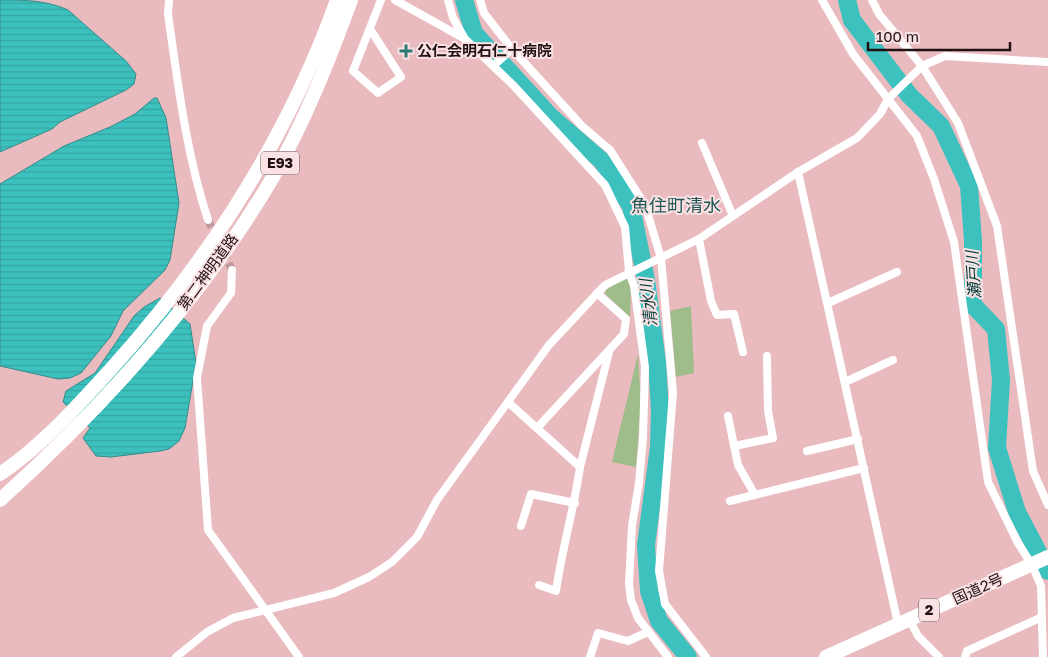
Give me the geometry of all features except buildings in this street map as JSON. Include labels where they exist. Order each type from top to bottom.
[{"type":"highway","name":"第二神明道路","points":[[175,306],[266,155],[307,76],[337,0]]},
{"type":"highway","name":"第二神明道路","points":[[0,500],[76,418],[228,245],[273,176],[322,77],[351,0]]},
{"type":"highway","name":"第二神明道路","points":[[0,474],[76,418]]},
{"type":"highway","name":"国道2号","points":[[826,657],[842,654],[904,622],[1048,557]]},
{"type":"street","points":[[169,0],[168,14],[188,143],[198,190],[208,220]]},
{"type":"street","points":[[370,29],[401,77],[378,93],[353,71],[380,0]]},
{"type":"street","points":[[394,0],[465,39],[493,66],[605,185],[624,227],[629,272],[634,286],[645,366],[640,484],[632,526],[629,584],[631,600],[638,618],[668,657]]},
{"type":"street","points":[[448,0],[453,18],[465,39]]},
{"type":"street","points":[[480,0],[484,13],[512,49],[582,126],[610,150],[645,205],[661,258],[674,392],[659,571],[665,604],[706,657]]},
{"type":"street","points":[[822,0],[853,54],[890,97],[917,136],[943,206],[954,242],[988,482],[1018,543],[1032,565],[1041,586],[1043,657]]},
{"type":"street","points":[[872,0],[879,14],[920,68],[958,123],[997,226],[1033,471],[1048,505]]},
{"type":"street","points":[[493,66],[512,49]]},
{"type":"street","points":[[176,657],[207,632],[232,618],[334,593],[369,577],[392,562],[417,537],[437,500],[549,345],[605,285],[699,239],[798,172],[857,138],[880,114],[890,97],[920,68],[945,56],[1048,62]]},
{"type":"street","points":[[702,142],[733,216]]},
{"type":"street","points":[[798,172],[864,468],[904,622],[939,657]]},
{"type":"street","points":[[699,239],[711,301],[717,314],[734,314],[743,352]]},
{"type":"street","points":[[232,270],[231,293],[207,326],[197,378],[208,530],[299,657]]},
{"type":"street","points":[[828,303],[897,272]]},
{"type":"street","points":[[537,428],[624,334],[626,319],[597,293]]},
{"type":"street","points":[[539,585],[556,591],[563,546],[575,503],[580,467],[609,352]]},
{"type":"street","points":[[734,446],[773,438],[768,411],[767,356]]},
{"type":"street","points":[[845,382],[892,360]]},
{"type":"street","points":[[508,402],[580,467]]},
{"type":"street","points":[[728,416],[738,465],[755,495]]},
{"type":"street","points":[[807,451],[858,439]]},
{"type":"street","points":[[730,501],[864,468]]},
{"type":"street","points":[[520,526],[531,494],[575,503]]},
{"type":"street","points":[[965,657],[967,651],[1042,616]]},
{"type":"street","points":[[590,657],[598,633],[628,641],[648,632]]},
{"type":"green space","points":[[627,277],[631,288],[630,317],[605,294],[606,290]]},
{"type":"green space","points":[[691,306],[694,373],[676,377],[670,311]]},
{"type":"green space","points":[[638,354],[641,403],[636,467],[612,462]]},
{"type":"water","points":[[0,0],[43,2],[68,10],[126,61],[136,74],[134,84],[126,90],[60,122],[52,129],[0,152]]},
{"type":"water","points":[[154,98],[157,98],[166,118],[179,203],[170,260],[165,270],[123,311],[111,336],[81,373],[70,378],[58,379],[0,366],[0,184],[64,146],[110,127],[135,114]]},
{"type":"water","points":[[160,298],[190,324],[196,363],[185,428],[179,441],[169,449],[111,457],[96,456],[83,438],[90,428],[63,402],[66,391],[95,373],[134,316],[144,307]]},
{"type":"waterway","name":"清水川","points":[[464,0],[474,33],[551,117],[602,161],[631,206],[646,280],[657,362],[660,411],[659,447],[646,545],[649,591],[659,621],[688,657]]},
{"type":"waterway","name":"瀬戸川","points":[[847,0],[852,20],[909,95],[941,126],[969,186],[973,241],[973,305],[996,329],[1001,380],[997,448],[1017,512],[1048,571]]},
{"type":"tunnel","points":[[208,220],[232,270]]},
{"type":"place","name":"公仁会明石仁十病院","points":[[406,51]]},
{"type":"district","name":"魚住町清水","points":[[676,206]]}]
